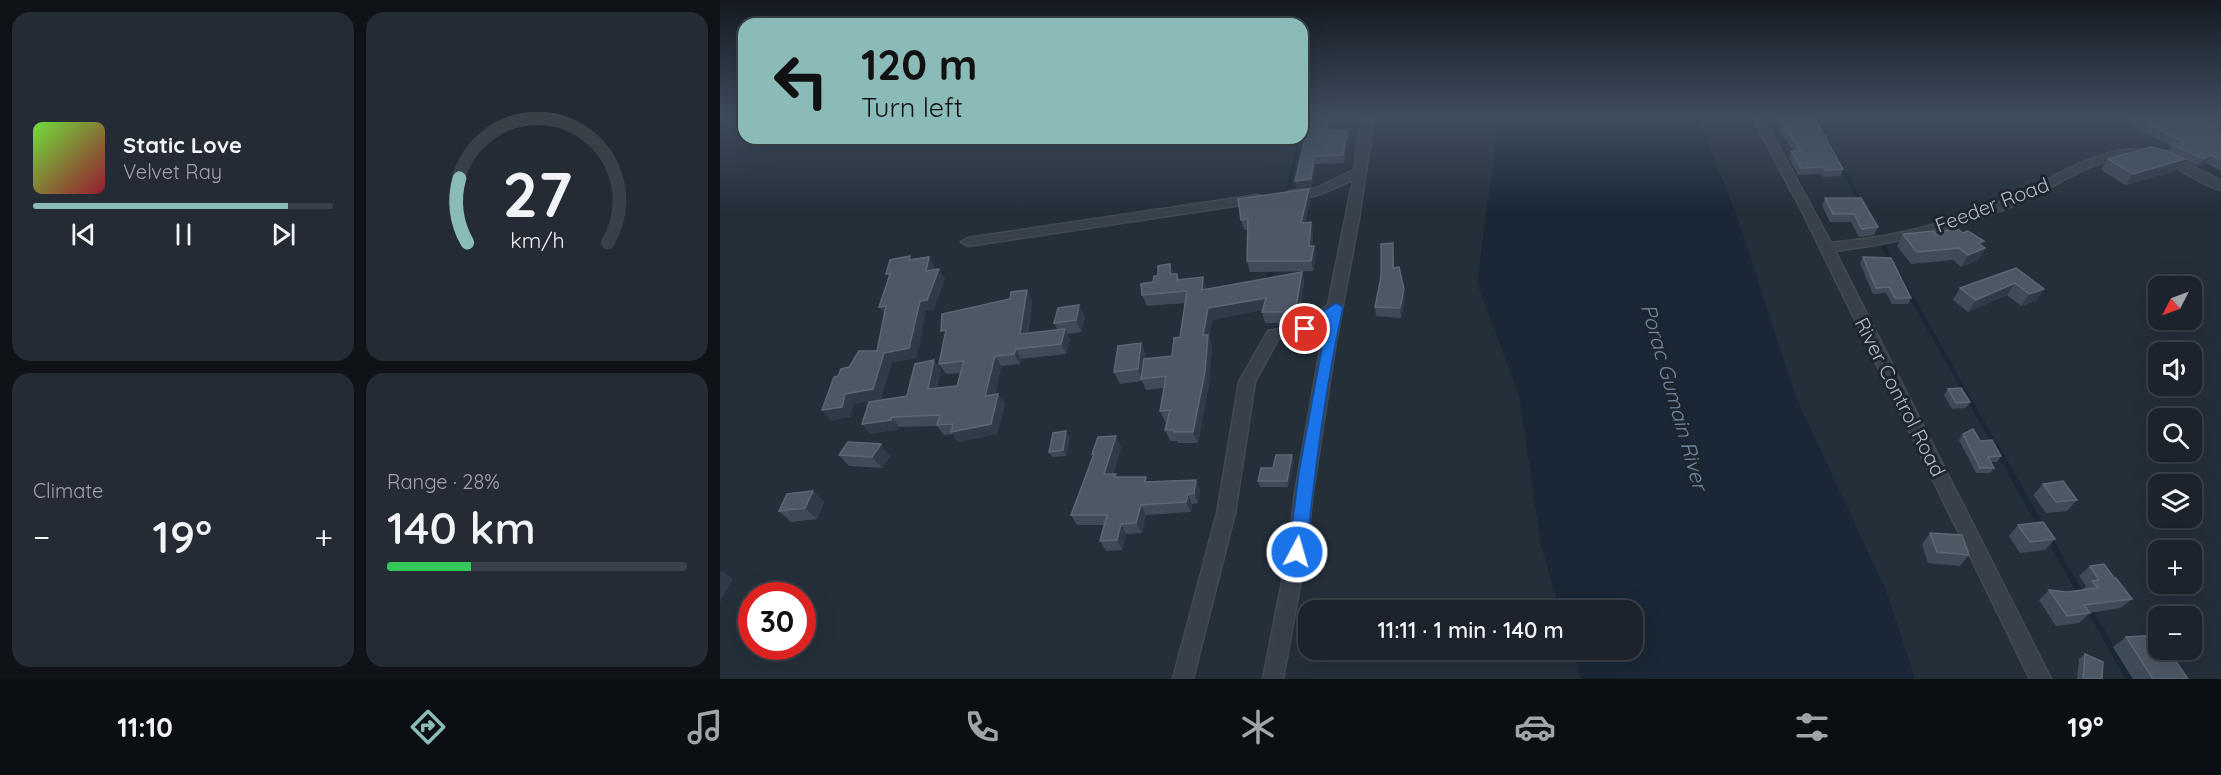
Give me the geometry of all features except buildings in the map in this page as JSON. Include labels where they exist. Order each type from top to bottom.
[{"type":"street","points":[[1273,679],[1297,552],[1322,381],[1363,149]]},
{"type":"street","name":"River Control Road","points":[[1773,149],[2041,679]]},
{"type":"street","name":"Feeder Road","points":[[1825,248],[1900,237],[1960,221],[2014,201],[2087,165],[2118,155],[2139,152],[2203,176],[2221,186]]},
{"type":"street","points":[[968,242],[1317,192],[1360,172]]},
{"type":"street","points":[[1183,679],[1226,513],[1247,382],[1273,335],[1305,329],[1336,307]]},
{"type":"water","name":"Porac Gumain River","points":[[1495,149],[1710,149],[1735,211],[1796,397],[1887,593],[1915,679],[1581,679],[1575,660],[1643,660],[1643,600],[1557,600],[1541,545],[1519,395],[1477,283]]},
{"type":"waterway","points":[[1287,196],[1297,149]]},
{"type":"waterway","points":[[1833,149],[1861,203]]},
{"type":"waterway","points":[[1882,243],[1892,262]]},
{"type":"waterway","points":[[1268,284],[1272,266]]},
{"type":"waterway","points":[[1899,275],[1999,452]]},
{"type":"waterway","points":[[1998,450],[2041,526]]},
{"type":"waterway","points":[[2049,538],[2082,596]]},
{"type":"waterway","points":[[2089,608],[2129,679]]},
{"type":"route","points":[[1297,552],[1307,472],[1336,307],[1305,329]]}]
